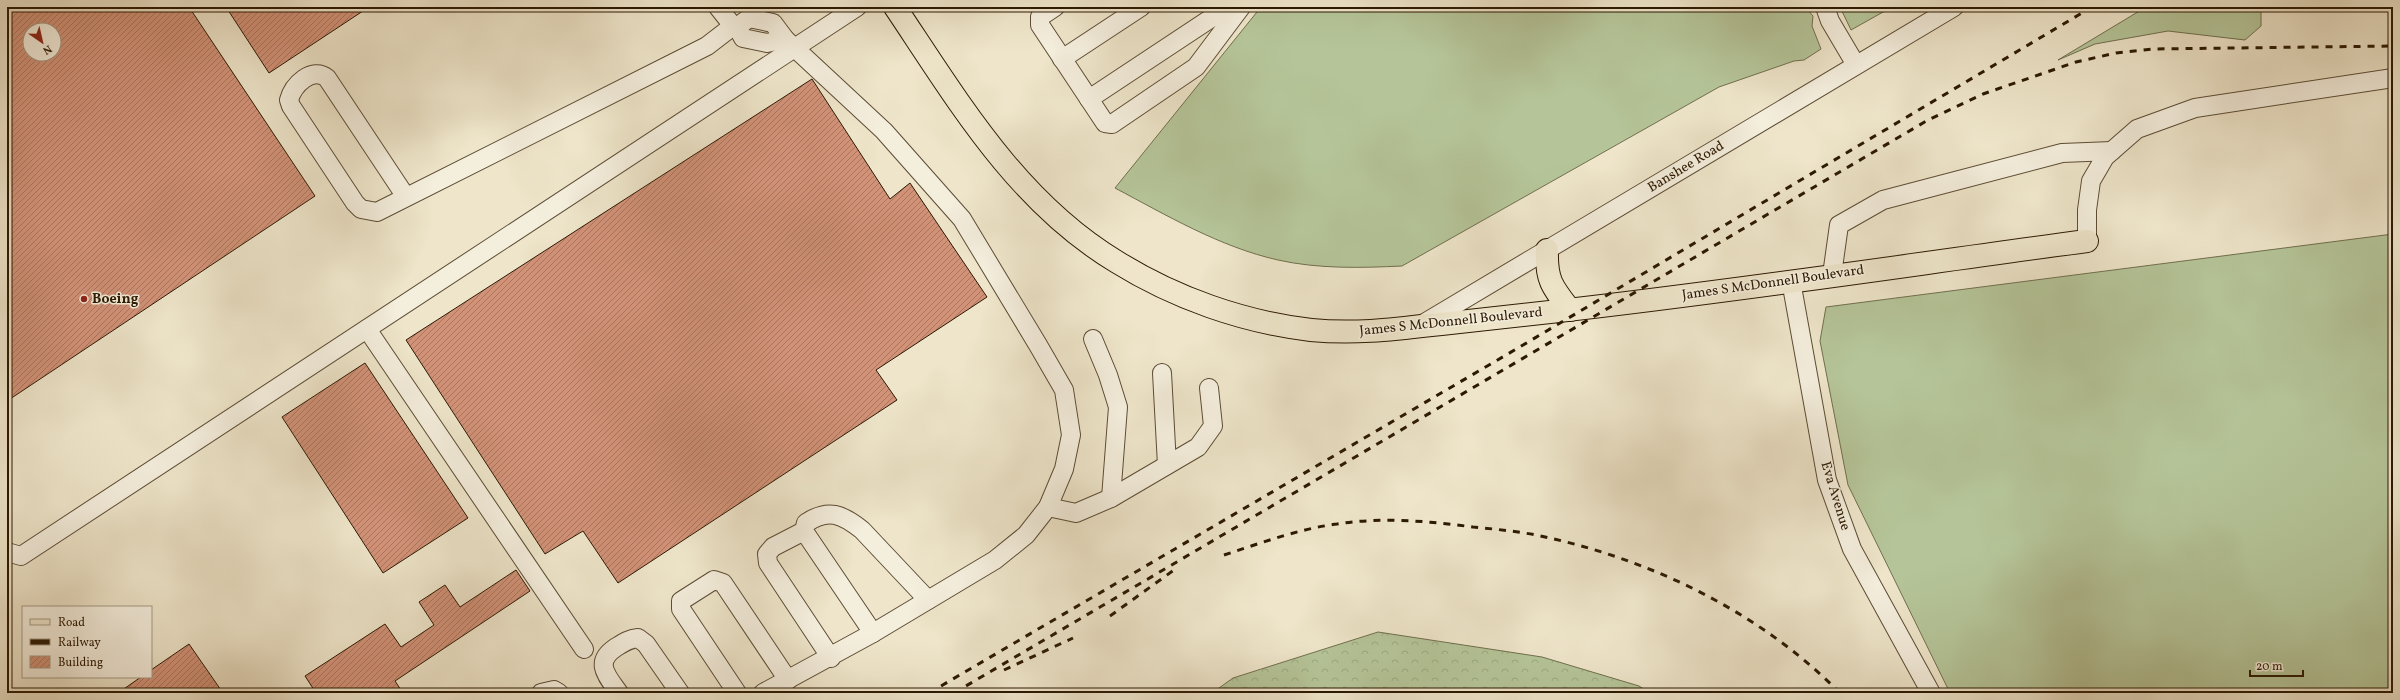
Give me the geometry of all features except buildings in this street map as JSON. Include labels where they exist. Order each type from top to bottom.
[{"type":"main road","name":"James S McDonnell Boulevard","points":[[895,7],[963,109],[1003,163],[1060,219],[1116,262],[1185,296],[1219,310],[1253,320],[1312,330],[1371,332],[1570,310],[2087,241]]},
{"type":"main road","points":[[1547,250],[1546,270],[1548,276],[1553,288],[1570,310]]},
{"type":"street","points":[[718,7],[735,27]]},
{"type":"street","points":[[7,552],[21,556],[367,329],[790,43],[857,7]]},
{"type":"street","points":[[1055,7],[1040,17],[1040,25],[1105,123],[1112,124],[1196,67],[1241,7]]},
{"type":"street","points":[[1062,59],[1141,7]]},
{"type":"street","points":[[1089,99],[1228,7]]},
{"type":"street","points":[[1825,7],[1830,21],[1856,64]]},
{"type":"street","name":"Banshee Road","points":[[1418,326],[1954,7]]},
{"type":"street","points":[[406,197],[327,78],[322,74],[315,73],[297,85],[290,96],[291,106],[355,203],[369,212],[377,212],[707,46],[749,18],[773,23],[790,43],[884,131],[962,219],[1064,390],[1071,435],[1064,469],[1048,507],[1026,535],[995,560],[832,658],[763,693]]},
{"type":"street","points":[[2087,241],[2086,210],[2091,181],[2105,157],[2137,129],[2195,108],[2393,78]]},
{"type":"street","points":[[1832,275],[1839,225],[1883,200],[2062,153],[2112,151]]},
{"type":"street","name":"Eva Avenue","points":[[1791,281],[1827,480],[1852,549],[1931,693]]},
{"type":"street","points":[[367,329],[584,649]]},
{"type":"street","points":[[1093,339],[1108,375],[1118,407],[1111,498]]},
{"type":"street","points":[[1162,372],[1167,465]]},
{"type":"street","points":[[1048,507],[1076,513],[1111,498],[1198,447],[1213,426],[1209,388]]},
{"type":"street","points":[[874,633],[804,531],[806,523],[819,515],[832,513],[850,520],[862,530],[928,600]]},
{"type":"street","points":[[804,531],[773,547],[767,554],[768,563],[832,658]]},
{"type":"street","points":[[737,693],[681,609],[681,600],[714,580],[723,583],[788,680]]},
{"type":"street","points":[[619,693],[604,668],[604,660],[607,654],[629,639],[638,638],[646,644],[680,693]]},
{"type":"street","points":[[541,693],[554,690],[559,693]]},
{"type":"green space","points":[[1261,7],[1805,7],[1813,16],[1812,26],[1821,49],[1804,60],[1794,61],[1719,87],[1402,266],[1355,267],[1308,265],[1278,260],[1256,254],[1214,239],[1115,188]]},
{"type":"green space","points":[[1840,7],[1892,7],[1851,30]]},
{"type":"green space","points":[[2146,7],[2261,7],[2261,26],[2245,40],[2168,31],[2095,44],[2058,60]]},
{"type":"green space","points":[[2393,234],[2393,693],[1950,693],[1848,485],[1820,341],[1826,307]]},
{"type":"green space","points":[[1378,632],[1542,657],[1639,686],[1650,693],[1212,693],[1233,678]]},
{"type":"railway","points":[[929,693],[1518,348],[2092,7]]},
{"type":"railway","points":[[954,693],[1928,120],[1983,94],[2076,62],[2116,53],[2154,49],[2393,46]]},
{"type":"railway","points":[[1224,555],[1308,529],[1354,522],[1388,520],[1439,523],[1536,535],[1578,545],[1619,558],[1660,573],[1700,592],[1738,613],[1774,637],[1808,664],[1840,693]]},
{"type":"railway","points":[[1110,616],[1174,570]]},
{"type":"railway","points":[[1004,670],[1073,638]]},
{"type":"place","name":"Boeing","points":[[84,299]]}]
